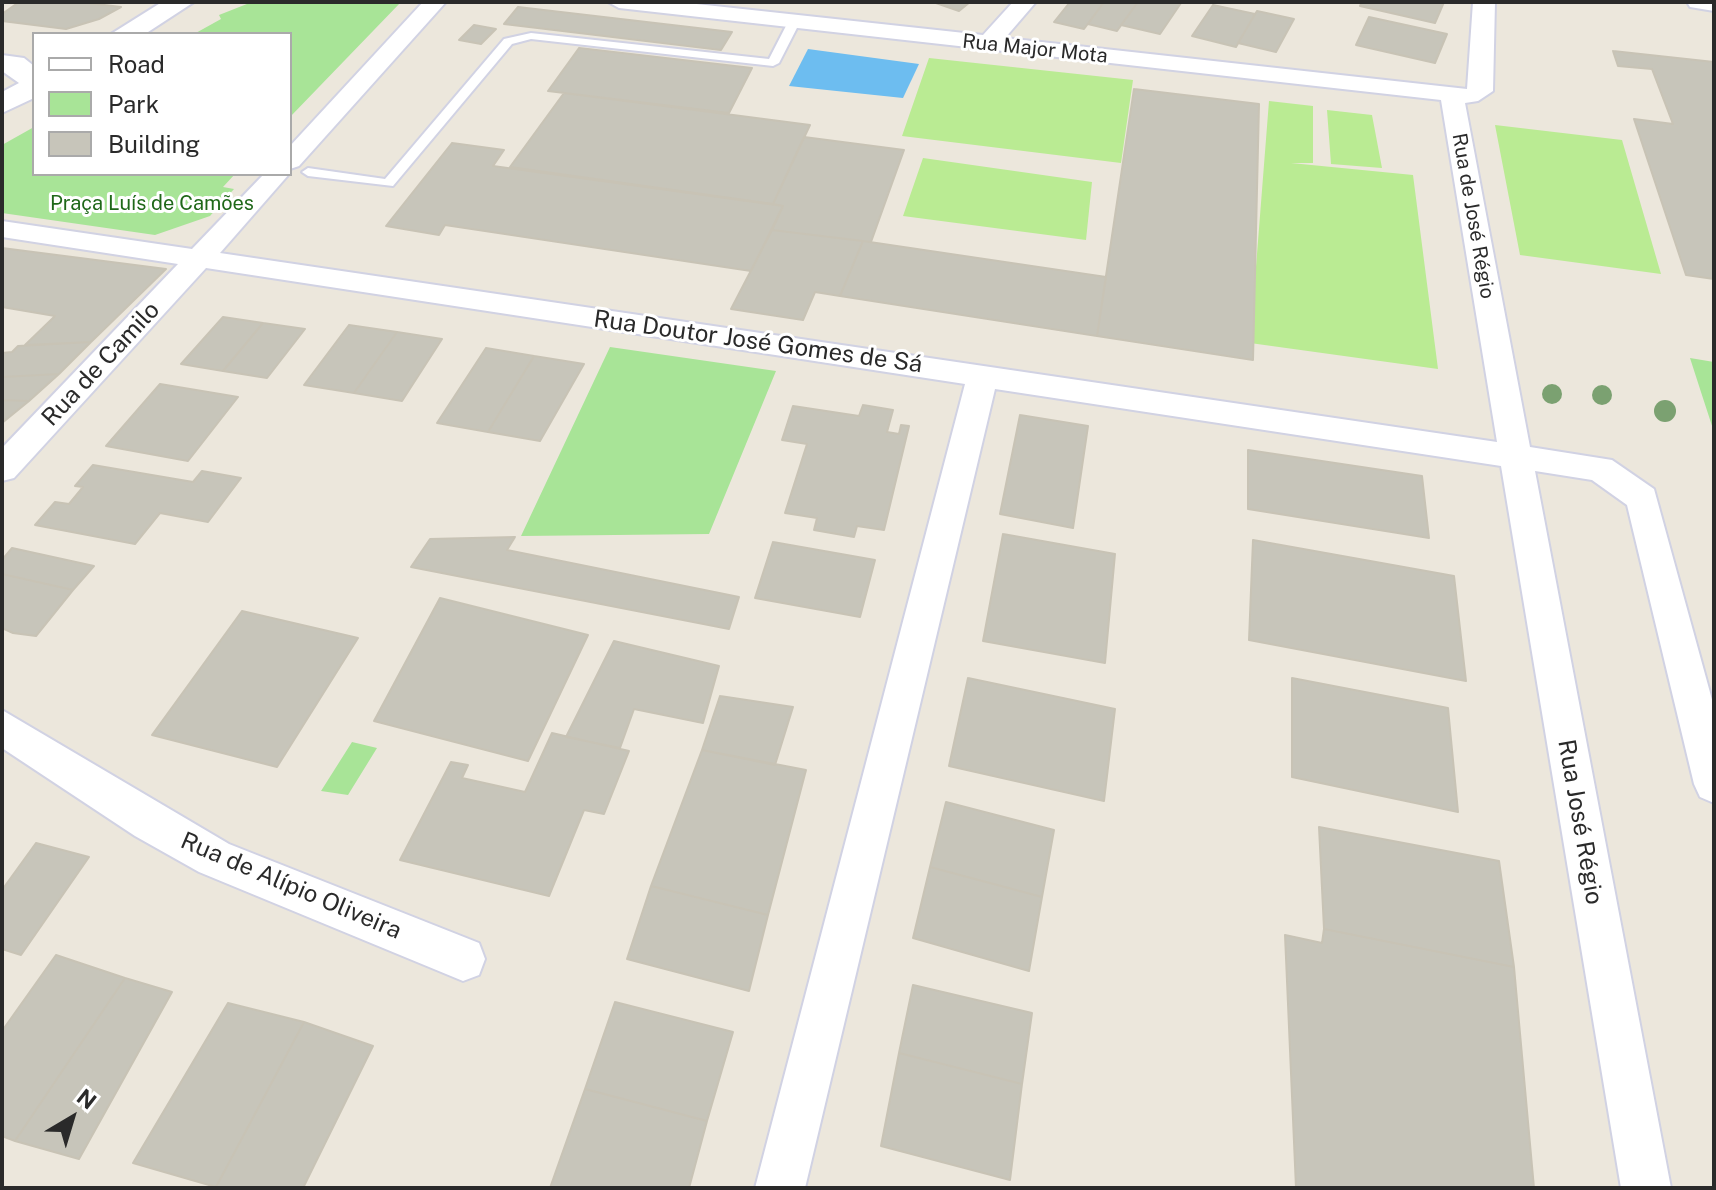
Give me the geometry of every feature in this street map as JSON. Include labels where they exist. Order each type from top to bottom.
[{"type":"main road","points":[[128,32],[181,2]]},
{"type":"main road","points":[[2,46],[32,50]]},
{"type":"main road","points":[[2,63],[14,64],[32,82]]},
{"type":"main road","points":[[2,104],[32,85]]},
{"type":"street","points":[[299,166],[435,2]]},
{"type":"street","name":"Rua Major Mota","points":[[619,2],[692,6],[794,22],[1452,96]]},
{"type":"street","points":[[988,44],[1025,2]]},
{"type":"street","name":"Rua de José Régio","points":[[1484,2],[1481,91],[1470,96],[1452,96],[1514,455]]},
{"type":"street","points":[[1698,2],[1714,5]]},
{"type":"street","name":"Rua de Camilo","points":[[2,469],[276,176]]},
{"type":"street","name":"Rua Doutor José Gomes de Sá","points":[[2,229],[1600,469],[1642,498],[1714,784]]},
{"type":"street","points":[[780,1188],[983,376]]},
{"type":"street","name":"Rua José Régio","points":[[1514,455],[1646,1188]]},
{"type":"street","name":"Rua de Alípio Oliveira","points":[[2,727],[150,822],[214,858],[463,959]]},
{"type":"lane","points":[[299,166],[388,183],[508,41],[531,36],[773,63],[794,22]]},
{"type":"green space","points":[[252,2],[401,2],[292,115],[292,32],[198,32],[221,19],[219,15]]},
{"type":"green space","points":[[929,58],[1133,80],[1121,163],[902,136]]},
{"type":"green space","points":[[1269,101],[1313,106],[1313,163],[1291,163],[1413,175],[1438,369],[1250,343]]},
{"type":"green space","points":[[1327,110],[1372,115],[1382,168],[1331,164]]},
{"type":"green space","points":[[1495,125],[1622,140],[1661,274],[1520,255]]},
{"type":"green space","name":"Praça Luís de Camões","points":[[32,128],[32,176],[233,176],[223,187],[234,189],[210,216],[155,235],[2,213],[2,145]]},
{"type":"green space","points":[[923,158],[1092,182],[1086,240],[903,216]]},
{"type":"green space","points":[[610,347],[776,371],[709,534],[521,536]]},
{"type":"green space","points":[[1690,358],[1714,362],[1714,432],[1700,389]]},
{"type":"green space","points":[[352,742],[377,748],[348,795],[321,791]]},
{"type":"water","points":[[808,49],[919,64],[903,98],[789,86]]},
{"type":"building","points":[[19,2],[80,2],[121,7],[99,19],[66,29],[2,21],[2,14]]},
{"type":"building","points":[[933,2],[970,2],[959,11]]},
{"type":"building","points":[[1070,2],[1104,2],[1084,29],[1054,22]]},
{"type":"building","points":[[1104,2],[1138,2],[1117,31],[1088,24]]},
{"type":"building","points":[[1138,2],[1181,3],[1160,34],[1121,25]]},
{"type":"building","points":[[1362,2],[1444,2],[1435,23],[1360,6]]},
{"type":"building","points":[[1213,5],[1255,14],[1236,47],[1192,36]]},
{"type":"building","points":[[518,7],[732,32],[721,50],[504,24]]},
{"type":"building","points":[[1257,11],[1294,19],[1276,52],[1238,43]]},
{"type":"building","points":[[1369,17],[1447,34],[1435,63],[1356,45]]},
{"type":"building","points":[[474,25],[496,29],[481,44],[459,40]]},
{"type":"building","points":[[579,48],[752,68],[729,113],[548,91]]},
{"type":"building","points":[[1613,51],[1714,62],[1714,279],[1686,275],[1634,119],[1673,124],[1652,69],[1618,66]]},
{"type":"building","points":[[1134,89],[1259,104],[1253,360],[1097,336]]},
{"type":"building","points":[[564,93],[810,125],[773,204],[510,167]]},
{"type":"building","points":[[804,137],[904,150],[871,242],[772,230],[783,206],[773,204]]},
{"type":"building","points":[[452,143],[504,150],[493,166],[783,206],[751,271],[445,225],[439,235],[386,226]]},
{"type":"building","points":[[772,230],[863,241],[840,296],[815,292],[803,320],[731,309]]},
{"type":"building","points":[[863,241],[1106,277],[1097,336],[840,296]]},
{"type":"building","points":[[2,248],[166,269],[91,342],[25,345],[55,316],[2,307]]},
{"type":"building","points":[[223,317],[263,323],[223,371],[181,364]]},
{"type":"building","points":[[263,323],[305,329],[267,378],[223,371]]},
{"type":"building","points":[[349,325],[397,332],[354,393],[304,385]]},
{"type":"building","points":[[397,332],[442,339],[402,401],[354,393]]},
{"type":"building","points":[[91,342],[59,374],[2,377],[2,353],[12,352],[18,346]]},
{"type":"building","points":[[486,348],[534,356],[488,432],[437,423]]},
{"type":"building","points":[[534,356],[584,364],[540,441],[488,432]]},
{"type":"building","points":[[59,374],[29,401],[2,400],[2,377]]},
{"type":"building","points":[[160,384],[238,397],[188,461],[106,446]]},
{"type":"building","points":[[2,400],[29,401],[2,423]]},
{"type":"building","points":[[863,405],[893,410],[887,432],[899,434],[901,425],[909,426],[884,530],[857,526],[854,537],[814,530],[817,518],[785,513],[807,444],[782,440],[793,406],[859,416]]},
{"type":"building","points":[[1020,415],[1088,426],[1073,528],[1000,514]]},
{"type":"building","points":[[1248,450],[1422,476],[1429,538],[1248,509]]},
{"type":"building","points":[[93,465],[193,482],[202,471],[241,478],[208,522],[160,513],[135,544],[35,525],[55,502],[69,504],[83,487],[75,486]]},
{"type":"building","points":[[1003,534],[1115,554],[1105,663],[983,641]]},
{"type":"building","points":[[515,537],[507,550],[739,597],[729,629],[411,567],[430,539]]},
{"type":"building","points":[[1253,540],[1454,576],[1466,681],[1249,640]]},
{"type":"building","points":[[773,542],[875,560],[860,617],[755,598]]},
{"type":"building","points":[[12,548],[94,566],[73,590],[2,574],[2,560]]},
{"type":"building","points":[[2,574],[73,590],[36,636],[13,633],[2,628]]},
{"type":"building","points":[[440,598],[588,635],[528,761],[374,721]]},
{"type":"building","points":[[242,611],[358,638],[277,767],[152,735]]},
{"type":"building","points":[[614,641],[719,666],[703,723],[634,709],[620,748],[566,737]]},
{"type":"building","points":[[968,678],[1115,709],[1104,801],[949,766]]},
{"type":"building","points":[[1292,678],[1448,708],[1458,812],[1292,777]]},
{"type":"building","points":[[720,696],[793,707],[775,765],[702,750]]},
{"type":"building","points":[[552,733],[629,751],[604,814],[584,810],[549,896],[400,860],[451,762],[468,765],[462,778],[525,792]]},
{"type":"building","points":[[702,750],[806,770],[768,915],[651,886]]},
{"type":"building","points":[[946,802],[1054,830],[1042,897],[930,867]]},
{"type":"building","points":[[1319,827],[1499,861],[1514,967],[1324,929]]},
{"type":"building","points":[[36,843],[89,857],[21,955],[2,949],[2,890]]},
{"type":"building","points":[[930,867],[1042,897],[1029,971],[913,938]]},
{"type":"building","points":[[651,886],[768,915],[749,991],[627,959]]},
{"type":"building","points":[[1324,929],[1514,967],[1534,1188],[1296,1188],[1285,935],[1322,943]]},
{"type":"building","points":[[56,955],[125,978],[15,1141],[2,1136],[2,1031]]},
{"type":"building","points":[[125,978],[172,992],[79,1159],[15,1141]]},
{"type":"building","points":[[913,985],[1032,1013],[1022,1084],[899,1053]]},
{"type":"building","points":[[615,1002],[733,1032],[707,1121],[585,1089]]},
{"type":"building","points":[[228,1003],[304,1022],[216,1187],[133,1163]]},
{"type":"building","points":[[304,1022],[373,1046],[303,1188],[216,1187]]},
{"type":"building","points":[[899,1053],[1022,1084],[1010,1180],[881,1146]]},
{"type":"building","points":[[585,1089],[707,1121],[689,1188],[550,1188]]}]
